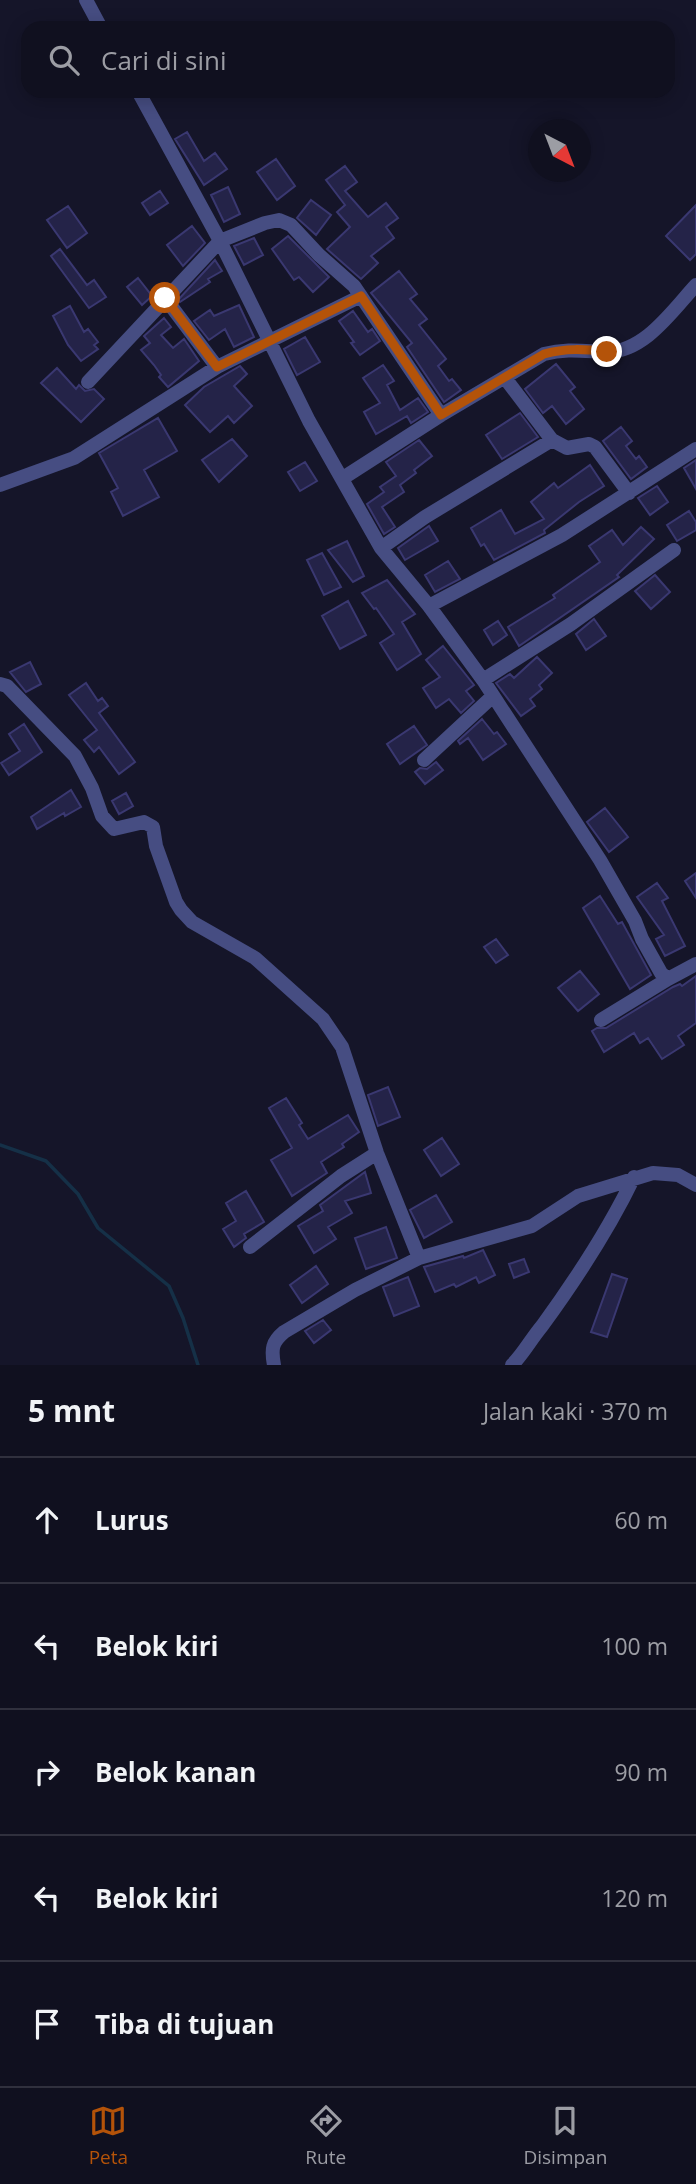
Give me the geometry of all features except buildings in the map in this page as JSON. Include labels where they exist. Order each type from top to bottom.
[{"type":"street","points":[[86,0],[97,21]]},
{"type":"street","points":[[142,98],[220,241],[309,421],[382,548],[483,680],[600,860],[661,973],[668,979]]},
{"type":"street","points":[[88,382],[220,241],[279,220],[291,225],[361,296],[441,415]]},
{"type":"street","points":[[343,478],[441,415],[544,354],[580,349],[607,352],[643,340],[696,285]]},
{"type":"street","points":[[0,485],[74,458],[217,367],[361,296]]},
{"type":"street","points":[[165,298],[217,367]]},
{"type":"street","points":[[505,377],[552,440],[567,448],[589,444],[595,447],[629,493]]},
{"type":"street","points":[[382,548],[425,517],[552,440]]},
{"type":"street","points":[[429,606],[562,535],[696,449]]},
{"type":"street","points":[[483,680],[571,624],[674,550]]},
{"type":"street","points":[[0,684],[7,686],[75,756],[92,788],[102,816],[109,825],[114,828],[144,822],[153,827],[156,846],[176,902],[192,922],[255,958],[323,1019],[342,1047],[377,1153],[419,1258]]},
{"type":"street","points":[[424,760],[493,696]]},
{"type":"street","points":[[601,1020],[696,964]]},
{"type":"street","points":[[250,1247],[341,1176],[377,1153]]},
{"type":"street","points":[[274,1365],[271,1351],[275,1340],[284,1332],[355,1290],[419,1258],[531,1226],[578,1196],[634,1177],[653,1173],[678,1175],[696,1185]]},
{"type":"street","points":[[513,1365],[527,1350],[538,1330],[578,1277],[613,1220],[634,1177]]},
{"type":"waterway","points":[[0,1145],[46,1161],[78,1194],[98,1228],[169,1286],[183,1318],[198,1365]]},
{"type":"route","points":[[165,298],[217,367],[361,296],[441,415],[544,354],[580,349],[607,352]]}]
